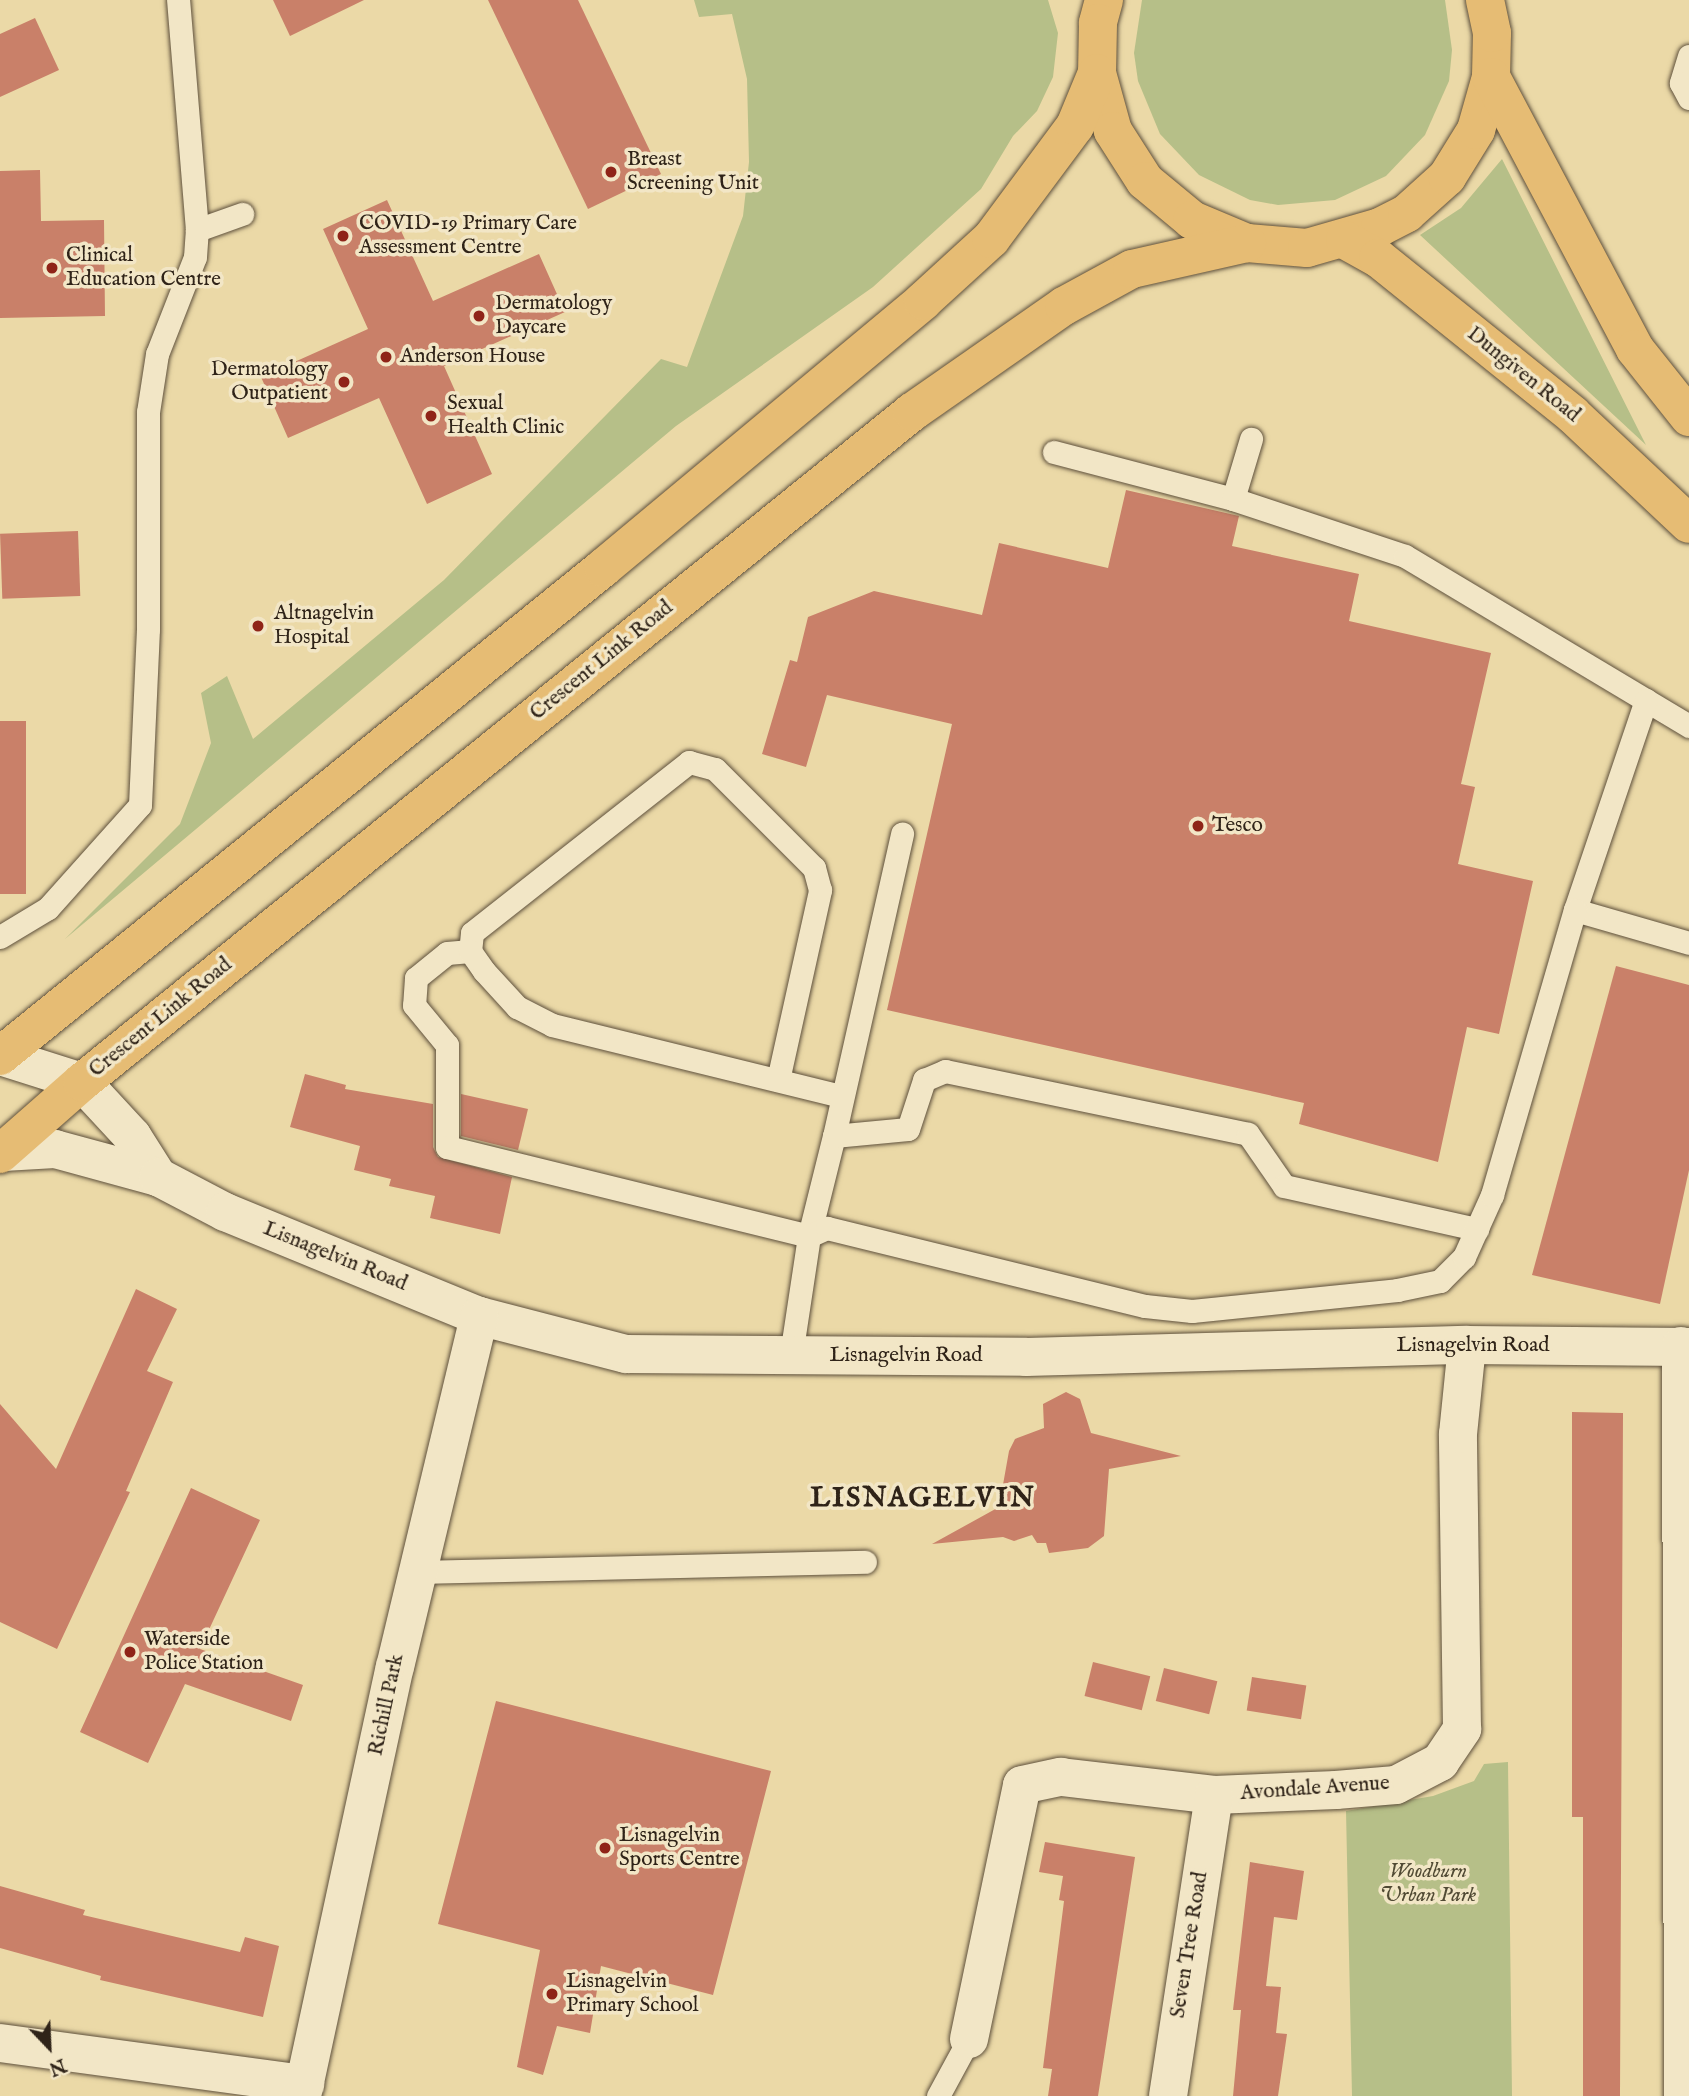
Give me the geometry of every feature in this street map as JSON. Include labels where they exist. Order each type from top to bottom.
[{"type":"highway","points":[[1096,8],[1097,73],[1113,131],[1145,181],[1192,220],[1247,243],[1307,248],[1345,240],[1407,214],[1447,177],[1476,130],[1491,77],[1492,33],[1485,0]]},
{"type":"highway","points":[[0,1056],[603,568],[933,292],[991,239],[1075,126],[1097,73]]},
{"type":"highway","points":[[1491,77],[1635,349],[1689,417]]},
{"type":"highway","name":"Dungiven Road","points":[[1345,240],[1378,258],[1573,415],[1689,524]]},
{"type":"highway","name":"Crescent Link Road","points":[[1,1153],[82,1082],[912,412],[1064,306],[1132,269],[1247,243]]},
{"type":"street","points":[[0,1056],[82,1082],[132,1136],[158,1177]]},
{"type":"street","name":"Lisnagelvin Road","points":[[1,1153],[55,1149],[158,1177],[225,1212],[479,1316],[626,1354],[1026,1357],[1467,1345],[1685,1347]]},
{"type":"street","name":"Richill Park","points":[[304,2090],[418,1572],[479,1316]]},
{"type":"street","name":"Avondale Avenue","points":[[969,2039],[1022,1785],[1061,1777],[1214,1795],[1395,1785],[1440,1762],[1462,1729],[1458,1433],[1467,1345]]},
{"type":"street","points":[[1683,2096],[1685,1347]]},
{"type":"street","name":"Seven Tree Road","points":[[1168,2096],[1214,1795]]},
{"type":"street","points":[[0,2043],[304,2090]]},
{"type":"lane","points":[[0,937],[48,908],[122,830],[140,805],[144,780],[151,487],[148,412],[157,354],[195,257],[197,230],[178,0]]},
{"type":"lane","points":[[1689,56],[1681,83],[1689,98]]},
{"type":"lane","points":[[197,230],[242,214]]},
{"type":"lane","points":[[1233,499],[1251,439]]},
{"type":"lane","points":[[1054,452],[1233,499],[1405,556],[1689,726]]},
{"type":"lane","points":[[470,951],[447,953],[416,978],[414,1004],[447,1045],[447,1147],[1145,1306],[1192,1311],[1397,1290],[1440,1281],[1464,1257],[1492,1195],[1575,909],[1646,700]]},
{"type":"lane","points":[[778,1080],[820,890],[814,868],[715,769],[689,762],[472,933],[470,951],[517,1007],[552,1025],[841,1096]]},
{"type":"lane","points":[[791,1356],[818,1232],[841,1096],[902,834]]},
{"type":"lane","points":[[1575,909],[1689,943]]},
{"type":"lane","points":[[834,1136],[908,1129],[923,1080],[945,1072],[1248,1134],[1284,1186],[1476,1228]]},
{"type":"lane","points":[[418,1572],[865,1563]]},
{"type":"lane","points":[[938,2096],[969,2039]]},
{"type":"green space","points":[[694,0],[1048,0],[1058,33],[1053,77],[1037,111],[1013,136],[981,189],[873,287],[676,426],[65,939],[180,824],[211,743],[201,693],[227,676],[253,739],[444,580],[661,359],[687,367],[743,216],[749,162],[747,79],[732,14],[699,17]]},
{"type":"green space","points":[[1142,0],[1445,0],[1452,50],[1449,81],[1425,135],[1386,176],[1335,200],[1278,205],[1250,200],[1199,175],[1160,134],[1138,81],[1134,53]]},
{"type":"green space","points":[[1502,159],[1646,445],[1420,235],[1461,208]]},
{"type":"green space","name":"Woodburn Urban Park","points":[[1508,1762],[1512,2096],[1352,2096],[1346,1811],[1433,1796],[1474,1781],[1484,1764]]},
{"type":"building","points":[[273,0],[364,0],[290,36]]},
{"type":"building","points":[[488,0],[578,0],[661,174],[588,209]]},
{"type":"building","points":[[35,18],[59,70],[0,97],[0,34]]},
{"type":"building","name":"Clinical Education Centre","points":[[40,170],[41,221],[104,220],[105,316],[0,318],[0,171]]},
{"type":"building","name":"Anderson House","points":[[387,200],[433,301],[539,254],[565,312],[444,366],[492,474],[427,504],[379,398],[288,438],[261,377],[368,329],[323,229]]},
{"type":"building","name":"Tesco","points":[[1126,490],[1239,516],[1232,546],[1359,574],[1349,621],[1491,653],[1461,784],[1475,787],[1458,864],[1533,881],[1499,1034],[1467,1027],[1438,1162],[1299,1124],[1304,1103],[887,1010],[952,724],[827,695],[806,767],[762,754],[790,660],[797,662],[808,617],[874,591],[982,615],[999,543],[1108,568]]},
{"type":"building","points":[[78,531],[80,596],[2,599],[0,534]]},
{"type":"building","points":[[0,721],[26,721],[26,894],[0,894]]},
{"type":"building","points":[[1616,966],[1689,985],[1689,1170],[1660,1304],[1532,1275]]},
{"type":"building","points":[[305,1074],[346,1085],[345,1089],[433,1104],[433,1147],[438,1157],[512,1177],[500,1234],[430,1218],[435,1196],[389,1186],[391,1179],[354,1170],[360,1146],[290,1127]]},
{"type":"building","points":[[461,1094],[528,1109],[518,1150],[461,1136]]},
{"type":"building","points":[[136,1289],[177,1309],[147,1371],[173,1382],[126,1491],[130,1492],[57,1649],[0,1622],[0,1404],[56,1469]]},
{"type":"building","points":[[1066,1392],[1080,1399],[1091,1433],[1181,1456],[1109,1469],[1104,1536],[1088,1548],[1049,1553],[1046,1543],[1037,1543],[1032,1535],[1014,1541],[1003,1537],[932,1544],[999,1507],[1009,1451],[1015,1439],[1044,1428],[1043,1404]]},
{"type":"building","points":[[1572,1412],[1623,1413],[1620,2096],[1583,2096],[1583,1817],[1572,1817]]},
{"type":"building","points":[[191,1488],[260,1520],[200,1649],[303,1685],[291,1721],[185,1684],[148,1763],[80,1732]]},
{"type":"building","points":[[1093,1662],[1150,1676],[1142,1710],[1085,1696]]},
{"type":"building","points":[[1164,1668],[1217,1681],[1209,1714],[1156,1701]]},
{"type":"building","points":[[1252,1677],[1306,1686],[1301,1719],[1247,1711]]},
{"type":"building","name":"Lisnagelvin Sports Centre","points":[[496,1701],[771,1771],[713,1995],[601,1966],[590,2033],[557,2026],[543,2075],[517,2067],[540,1950],[438,1924]]},
{"type":"building","points":[[1045,1842],[1135,1857],[1098,2096],[1048,2096],[1052,2069],[1043,2068],[1064,1901],[1059,1900],[1063,1876],[1039,1872]]},
{"type":"building","points":[[1250,1862],[1304,1871],[1297,1920],[1274,1917],[1266,1986],[1281,1987],[1276,2033],[1287,2034],[1278,2096],[1233,2096],[1241,2010],[1233,2010]]},
{"type":"building","points":[[0,1886],[85,1910],[83,1915],[240,1952],[245,1937],[279,1946],[263,2017],[100,1980],[101,1976],[0,1948]]},
{"type":"place","name":"Breast Screening Unit","points":[[611,172]]},
{"type":"place","name":"COVID-19 Primary Care Assessment Centre","points":[[343,236]]},
{"type":"place","name":"Clinical Education Centre","points":[[52,268]]},
{"type":"place","name":"Dermatology Daycare","points":[[479,316]]},
{"type":"place","name":"Anderson House","points":[[386,357]]},
{"type":"place","name":"Dermatology Outpatient","points":[[344,382]]},
{"type":"place","name":"Sexual Health Clinic","points":[[431,416]]},
{"type":"place","name":"Altnagelvin Hospital","points":[[258,626]]},
{"type":"place","name":"Tesco","points":[[1198,826]]},
{"type":"place","name":"Waterside Police Station","points":[[130,1652]]},
{"type":"place","name":"Lisnagelvin Sports Centre","points":[[605,1848]]},
{"type":"place","name":"Lisnagelvin Primary School","points":[[552,1994]]},
{"type":"district","name":"LISNAGELVIN","points":[[923,1499]]}]
